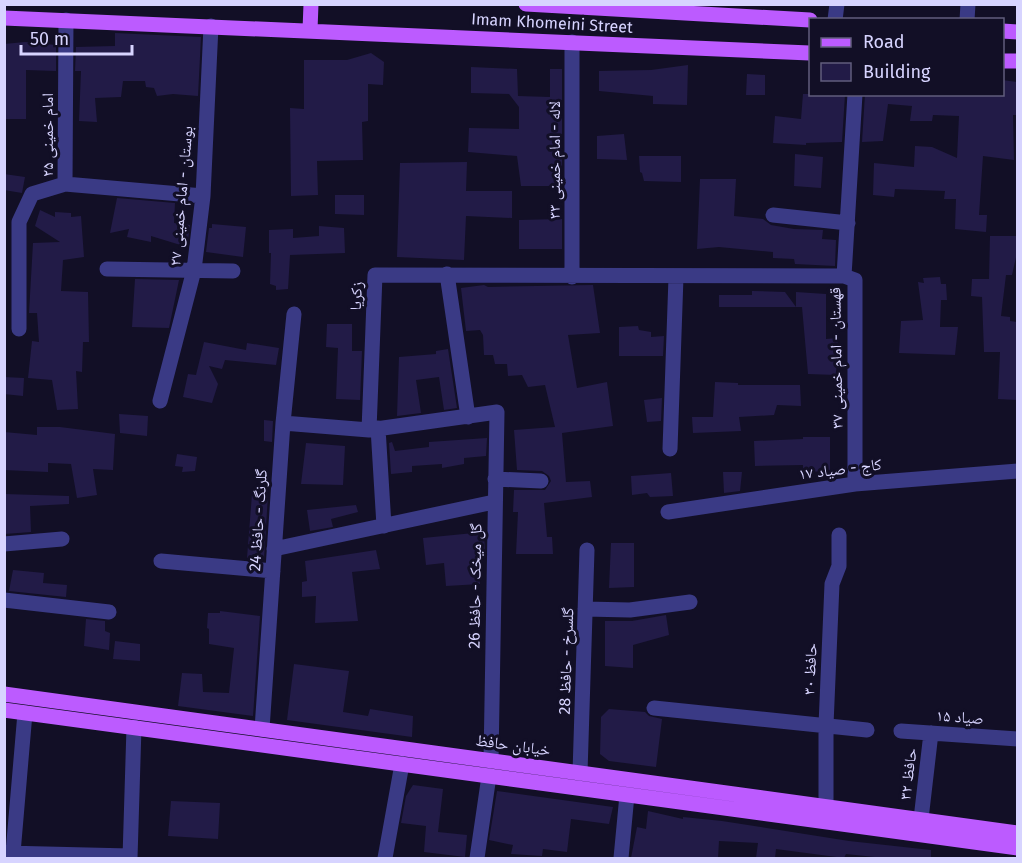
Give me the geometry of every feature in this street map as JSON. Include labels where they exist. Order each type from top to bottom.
[{"type":"main road","points":[[310,30],[311,4]]},
{"type":"main road","name":"Imam Khomeini Street","points":[[526,4],[755,11],[809,20]]},
{"type":"main road","name":"Imam Khomeini Street","points":[[4,18],[809,53]]},
{"type":"main road","name":"خیابان حافظ","points":[[4,694],[262,729],[490,768],[627,795],[1017,848]]},
{"type":"main road","name":"خیابان حافظ","points":[[4,710],[402,764],[580,773],[1017,832]]},
{"type":"street","name":"امام خمینی ۲۵","points":[[19,329],[19,222],[32,194],[65,184],[66,20]]},
{"type":"street","name":"بوستان - امام خمینی ۲۷","points":[[160,401],[194,270],[203,196],[211,26]]},
{"type":"street","name":"لاله - امام خمینی ۳۳","points":[[572,42],[572,277]]},
{"type":"street","name":"قهستان - امام خمینی ۳۷","points":[[855,96],[844,276],[855,280],[855,484]]},
{"type":"street","points":[[65,184],[203,196]]},
{"type":"street","points":[[773,215],[848,223]]},
{"type":"street","points":[[107,269],[233,271]]},
{"type":"street","points":[[283,423],[373,429],[468,417],[447,274]]},
{"type":"street","name":"زکریا","points":[[373,429],[375,275],[844,276]]},
{"type":"street","points":[[670,448],[676,277]]},
{"type":"street","name":"گلرنگ - حافظ 24","points":[[262,729],[283,423],[294,314]]},
{"type":"street","name":"گل میخک - حافظ 26","points":[[468,417],[497,412],[490,768],[477,858]]},
{"type":"street","points":[[373,429],[384,526]]},
{"type":"street","name":"کاج - صیاد ۱۷","points":[[668,512],[855,484],[1017,471]]},
{"type":"street","points":[[495,479],[541,481]]},
{"type":"street","points":[[274,549],[494,502]]},
{"type":"street","name":"حافظ ۳۰","points":[[826,806],[826,725],[832,584],[839,566],[839,535]]},
{"type":"street","points":[[4,544],[62,539]]},
{"type":"street","name":"گلسرخ - حافظ 28","points":[[580,773],[587,550]]},
{"type":"street","points":[[161,561],[273,571]]},
{"type":"street","points":[[4,600],[109,612]]},
{"type":"street","points":[[585,609],[630,610],[690,602]]},
{"type":"street","points":[[654,708],[867,730]]},
{"type":"street","points":[[25,713],[11,807],[9,853],[130,857],[134,727]]},
{"type":"street","name":"صیاد ۱۵","points":[[901,731],[1017,739]]},
{"type":"street","name":"حافظ ۳۲","points":[[921,819],[931,733]]},
{"type":"street","points":[[385,858],[402,764]]},
{"type":"street","points":[[621,858],[627,795]]},
{"type":"building","points":[[115,33],[201,37],[198,96],[173,94],[157,96],[154,88],[146,87],[145,81],[123,81],[121,97],[95,98],[97,122],[79,121],[81,71],[75,71],[76,47],[115,46]]},
{"type":"building","points":[[25,42],[56,45],[56,71],[26,70],[26,119],[4,119],[4,44]]},
{"type":"building","points":[[371,53],[384,62],[383,85],[368,84],[368,121],[362,122],[363,160],[317,161],[318,195],[291,196],[290,108],[304,109],[304,60],[347,60]]},
{"type":"building","points":[[688,65],[687,105],[653,104],[653,96],[599,91],[599,71],[651,70]]},
{"type":"building","points":[[471,67],[517,69],[518,96],[550,97],[550,69],[562,69],[562,186],[521,186],[517,156],[468,152],[469,128],[519,129],[519,107],[509,94],[471,93]]},
{"type":"building","points":[[747,74],[765,75],[765,95],[746,95]]},
{"type":"building","points":[[1004,80],[1017,82],[1017,115],[1013,115],[1014,160],[983,156],[979,215],[987,215],[986,232],[955,229],[956,199],[944,199],[945,191],[895,189],[894,197],[873,195],[874,163],[914,167],[915,146],[932,147],[957,158],[959,116],[933,115],[932,121],[910,121],[912,106],[888,104],[883,141],[862,142],[865,96],[1004,96]]},
{"type":"building","points":[[803,94],[845,96],[842,142],[806,143],[806,145],[773,143],[775,116],[801,119]]},
{"type":"building","points":[[624,134],[627,160],[597,159],[597,136]]},
{"type":"building","points":[[795,154],[823,157],[821,188],[794,186]]},
{"type":"building","points":[[639,156],[681,156],[681,182],[644,181],[640,172]]},
{"type":"building","points":[[467,162],[466,191],[512,191],[512,218],[466,216],[464,260],[397,257],[400,163]]},
{"type":"building","points":[[4,174],[25,177],[22,193],[4,190]]},
{"type":"building","points":[[700,179],[736,179],[734,216],[763,219],[771,225],[794,229],[823,230],[822,239],[836,240],[835,266],[795,264],[794,259],[773,258],[773,252],[719,247],[697,249]]},
{"type":"building","points":[[335,195],[364,195],[364,215],[335,214]]},
{"type":"building","points":[[117,198],[175,203],[174,223],[190,225],[187,247],[151,236],[151,242],[127,237],[129,229],[110,233]]},
{"type":"building","points":[[40,210],[55,217],[55,212],[71,213],[71,217],[81,216],[84,257],[63,260],[61,291],[88,292],[89,342],[83,342],[82,372],[76,371],[78,409],[57,410],[52,380],[28,378],[32,341],[39,342],[37,313],[29,313],[33,243],[60,242],[35,226]]},
{"type":"building","points":[[562,219],[562,249],[519,249],[519,220]]},
{"type":"building","points":[[212,224],[246,227],[243,257],[206,252],[209,228],[212,228]]},
{"type":"building","points":[[319,226],[344,228],[345,253],[290,255],[288,289],[276,290],[276,286],[270,284],[269,230],[293,229],[293,238],[319,236]]},
{"type":"building","points":[[990,236],[1017,236],[1017,253],[1012,275],[1006,275],[1001,316],[1010,317],[1010,321],[1017,322],[1017,400],[998,399],[1000,352],[984,352],[982,297],[971,296],[972,279],[989,279]]},
{"type":"building","points":[[940,277],[941,284],[946,284],[947,300],[941,300],[940,327],[958,327],[955,355],[899,353],[901,321],[923,320],[918,282],[924,283],[923,278]]},
{"type":"building","points":[[135,279],[179,280],[169,328],[132,327]]},
{"type":"building","points":[[484,285],[488,287],[593,285],[600,333],[568,335],[577,388],[607,382],[613,426],[562,433],[566,482],[590,481],[592,497],[544,503],[547,537],[552,537],[553,554],[516,554],[518,512],[513,512],[514,490],[545,490],[551,481],[549,476],[542,471],[517,470],[514,430],[555,427],[545,385],[528,387],[522,375],[508,376],[507,364],[495,364],[493,355],[484,355],[483,335],[480,330],[466,331],[461,288]]},
{"type":"building","points":[[752,291],[785,292],[796,307],[719,307],[719,295],[752,295]]},
{"type":"building","points":[[796,292],[826,294],[826,339],[838,338],[836,375],[808,374],[802,307],[796,307]]},
{"type":"building","points":[[327,324],[352,324],[352,351],[362,351],[360,400],[336,399],[338,348],[326,347]]},
{"type":"building","points":[[638,326],[639,330],[651,332],[651,337],[664,336],[663,356],[619,356],[619,327]]},
{"type":"building","points":[[204,342],[246,350],[247,343],[279,348],[276,365],[225,360],[222,369],[209,366],[218,384],[212,403],[183,397],[188,374],[196,375]]},
{"type":"building","points":[[448,349],[457,408],[444,410],[439,377],[416,380],[421,413],[397,416],[399,357],[436,354],[436,351]]},
{"type":"building","points":[[4,377],[24,378],[23,396],[4,394]]},
{"type":"building","points":[[715,382],[738,383],[738,385],[800,385],[801,406],[777,405],[774,415],[739,417],[741,431],[693,433],[692,417],[713,417]]},
{"type":"building","points":[[662,398],[661,421],[647,422],[644,400]]},
{"type":"building","points":[[119,414],[148,416],[147,436],[120,433]]},
{"type":"building","points":[[264,420],[273,421],[272,442],[264,441]]},
{"type":"building","points":[[37,427],[60,427],[115,434],[113,470],[93,469],[97,495],[77,498],[71,464],[48,463],[48,472],[4,470],[4,432],[37,435]]},
{"type":"building","points":[[803,437],[830,437],[830,472],[803,471],[803,465],[755,466],[754,441],[803,439]]},
{"type":"building","points":[[487,438],[486,456],[464,458],[464,464],[442,468],[442,464],[412,466],[412,472],[391,474],[389,443],[392,442],[395,451],[429,447],[429,442]]},
{"type":"building","points":[[306,443],[345,446],[343,485],[301,484]]},
{"type":"building","points":[[177,454],[197,457],[195,471],[182,472],[183,467],[175,466]]},
{"type":"building","points":[[723,472],[742,472],[740,491],[724,493]]},
{"type":"building","points":[[671,473],[673,496],[650,497],[647,493],[632,495],[631,476]]},
{"type":"building","points":[[4,494],[69,496],[69,504],[30,506],[31,532],[4,534]]},
{"type":"building","points":[[252,494],[268,495],[264,559],[247,558]]},
{"type":"building","points":[[356,505],[358,512],[331,519],[333,527],[310,531],[307,510]]},
{"type":"building","points":[[484,532],[485,554],[476,555],[480,584],[446,586],[444,563],[426,565],[423,538]]},
{"type":"building","points":[[611,543],[634,543],[634,587],[609,588]]},
{"type":"building","points":[[376,550],[380,569],[352,572],[358,621],[315,623],[316,596],[302,597],[302,582],[307,581],[305,561]]},
{"type":"building","points":[[13,570],[44,573],[43,583],[67,585],[66,597],[9,591]]},
{"type":"building","points":[[220,611],[260,616],[253,716],[178,706],[182,673],[202,674],[203,692],[229,693],[234,648],[209,644],[209,629],[207,628],[208,613],[220,613]]},
{"type":"building","points":[[666,615],[669,635],[633,645],[633,668],[605,666],[605,621],[632,621]]},
{"type":"building","points":[[86,619],[105,621],[105,631],[110,633],[109,650],[84,646]]},
{"type":"building","points":[[115,641],[140,644],[140,661],[113,659]]},
{"type":"building","points":[[294,664],[349,671],[343,712],[368,716],[370,709],[413,716],[412,737],[287,720]]},
{"type":"building","points":[[609,709],[645,712],[649,716],[662,719],[656,767],[609,761],[600,754],[601,717]]},
{"type":"building","points":[[413,785],[443,789],[438,832],[467,835],[465,857],[424,852],[426,826],[401,823],[406,796]]},
{"type":"building","points":[[497,791],[613,807],[609,824],[571,819],[567,852],[543,849],[542,856],[511,854],[513,845],[489,840]]},
{"type":"building","points":[[171,801],[220,803],[218,839],[168,836]]},
{"type":"building","points":[[648,811],[683,819],[683,817],[722,821],[849,841],[931,850],[931,858],[884,858],[846,854],[844,858],[776,849],[775,858],[756,858],[758,843],[719,841],[718,858],[631,858],[637,827],[646,829]]}]
